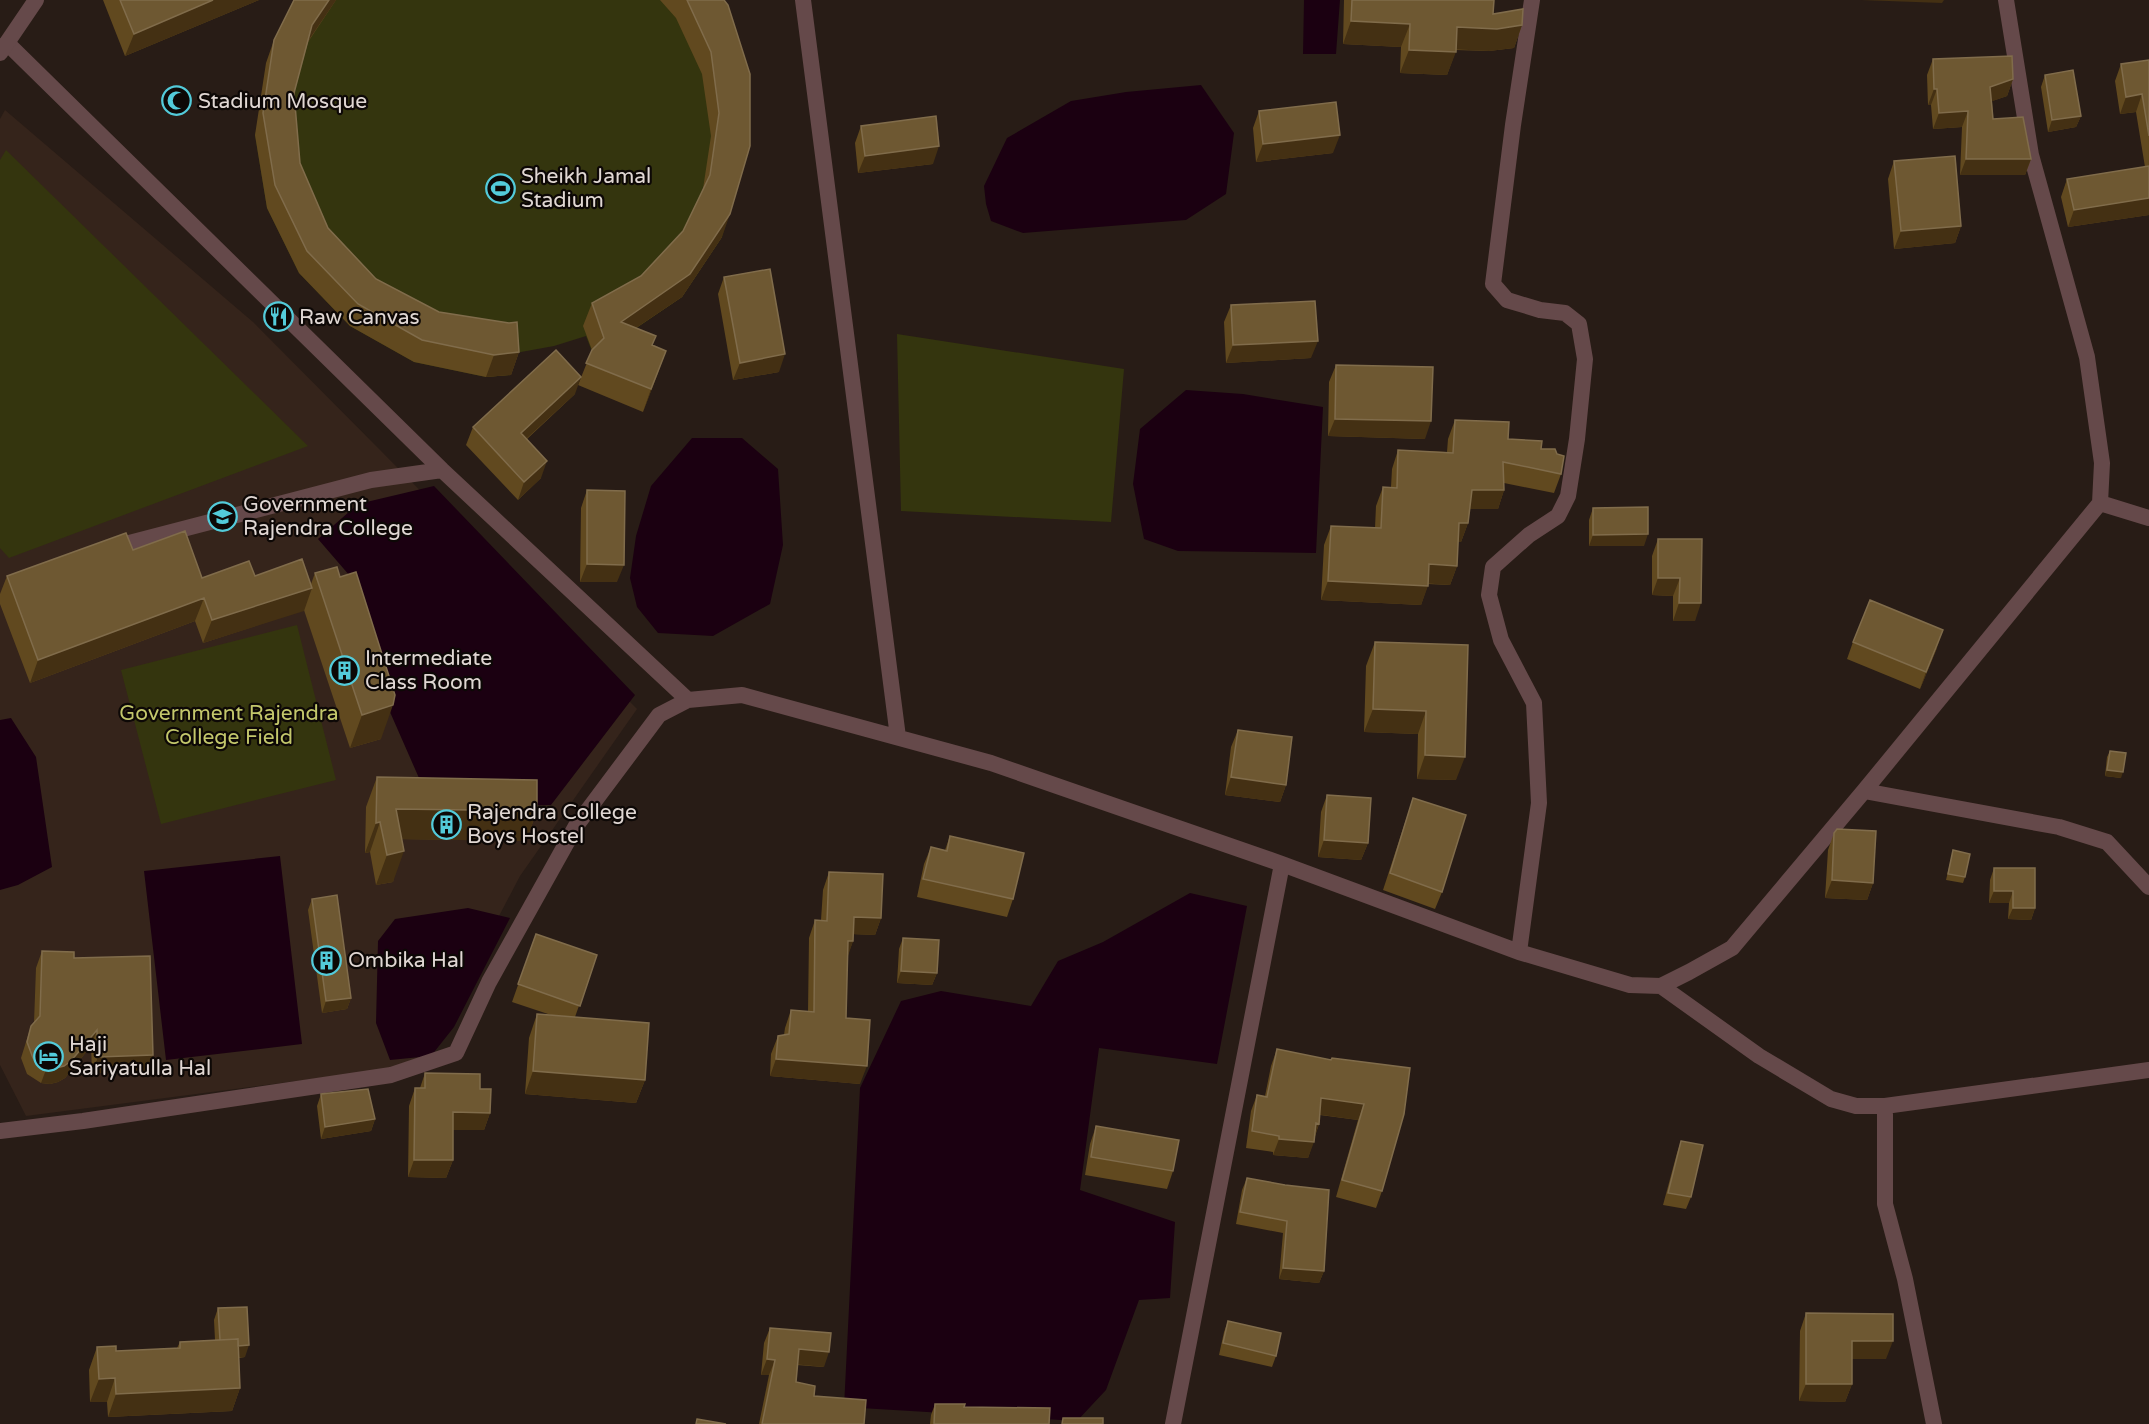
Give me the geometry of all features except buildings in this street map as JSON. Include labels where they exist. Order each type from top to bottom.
[{"type":"street","points":[[36,0],[3,48],[442,470],[688,700]]},
{"type":"street","points":[[803,0],[898,737]]},
{"type":"street","points":[[1519,952],[1539,803],[1534,704],[1501,640],[1489,595],[1493,567],[1529,535],[1557,516],[1568,496],[1577,439],[1585,359],[1580,324],[1565,313],[1540,310],[1506,300],[1493,284],[1532,0]]},
{"type":"street","points":[[0,1131],[83,1121],[391,1075],[456,1053],[489,982],[576,826],[659,715],[688,700],[742,695],[992,763],[1282,864],[1519,952],[1630,985],[1661,986],[1732,948],[2100,503],[2102,463],[2087,357],[2031,155],[2006,0]]},
{"type":"street","points":[[97,552],[371,480],[442,470]]},
{"type":"street","points":[[2100,503],[2149,518]]},
{"type":"street","points":[[1864,791],[2059,827],[2107,842],[2149,887]]},
{"type":"street","points":[[1173,1424],[1282,864]]},
{"type":"street","points":[[1661,986],[1759,1056],[1831,1099],[1856,1106],[1885,1106],[2149,1070]]},
{"type":"street","points":[[1885,1106],[1885,1204],[1905,1279],[1934,1424]]},
{"type":"shaded area","points":[[1304,0],[1340,0],[1336,54],[1303,54]]},
{"type":"shaded area","points":[[1201,85],[1234,133],[1226,194],[1186,220],[1023,233],[991,221],[984,186],[1007,138],[1071,101],[1126,92]]},
{"type":"shaded area","name":"Government Rajendra College","points":[[5,110],[253,322],[637,709],[520,876],[421,1065],[26,1116],[0,1065],[0,119]]},
{"type":"shaded area","points":[[1186,390],[1243,394],[1323,407],[1316,553],[1178,551],[1144,539],[1133,484],[1140,429]]},
{"type":"shaded area","points":[[692,438],[742,438],[778,469],[783,545],[770,604],[713,636],[658,633],[637,607],[630,578],[636,536],[651,486]]},
{"type":"shaded area","points":[[434,486],[635,695],[551,805],[461,807],[426,794],[390,712],[356,583],[318,539],[358,504]]},
{"type":"shaded area","points":[[11,718],[36,757],[52,867],[18,885],[0,890],[0,720]]},
{"type":"shaded area","points":[[280,856],[302,1044],[166,1060],[144,871]]},
{"type":"shaded area","points":[[1190,893],[1247,906],[1217,1064],[1099,1048],[1080,1190],[1175,1222],[1170,1298],[1139,1300],[1106,1390],[1077,1421],[844,1407],[860,1088],[901,1001],[941,991],[1031,1006],[1058,961],[1103,942]]},
{"type":"shaded area","points":[[468,908],[510,918],[454,1027],[431,1056],[390,1060],[376,1023],[378,941],[395,919]]},
{"type":"green space","name":"Sheikh Jamal Stadium","points":[[296,0],[700,0],[742,168],[722,237],[682,297],[594,357],[586,336],[554,346],[510,354],[511,375],[486,377],[414,362],[350,326],[299,273],[267,208],[255,135]]},
{"type":"green space","points":[[6,150],[308,446],[9,558],[0,548],[0,160]]},
{"type":"green space","points":[[897,334],[1124,369],[1111,522],[901,511]]},
{"type":"green space","name":"Government Rajendra College Field","points":[[297,625],[336,780],[161,824],[121,670]]},
{"type":"place","name":"Stadium Mosque","points":[[177,101]]},
{"type":"place","name":"Sheikh Jamal Stadium","points":[[500,188]]},
{"type":"place","name":"Raw Canvas","points":[[278,317]]},
{"type":"place","name":"Government Rajendra College","points":[[222,516]]},
{"type":"place","name":"Intermediate Class Room","points":[[344,670]]},
{"type":"place","name":"Rajendra College Boys Hostel","points":[[446,824]]},
{"type":"place","name":"Ombika Hal","points":[[327,960]]},
{"type":"place","name":"Haji Sariyatulla Hal","points":[[48,1056]]}]
